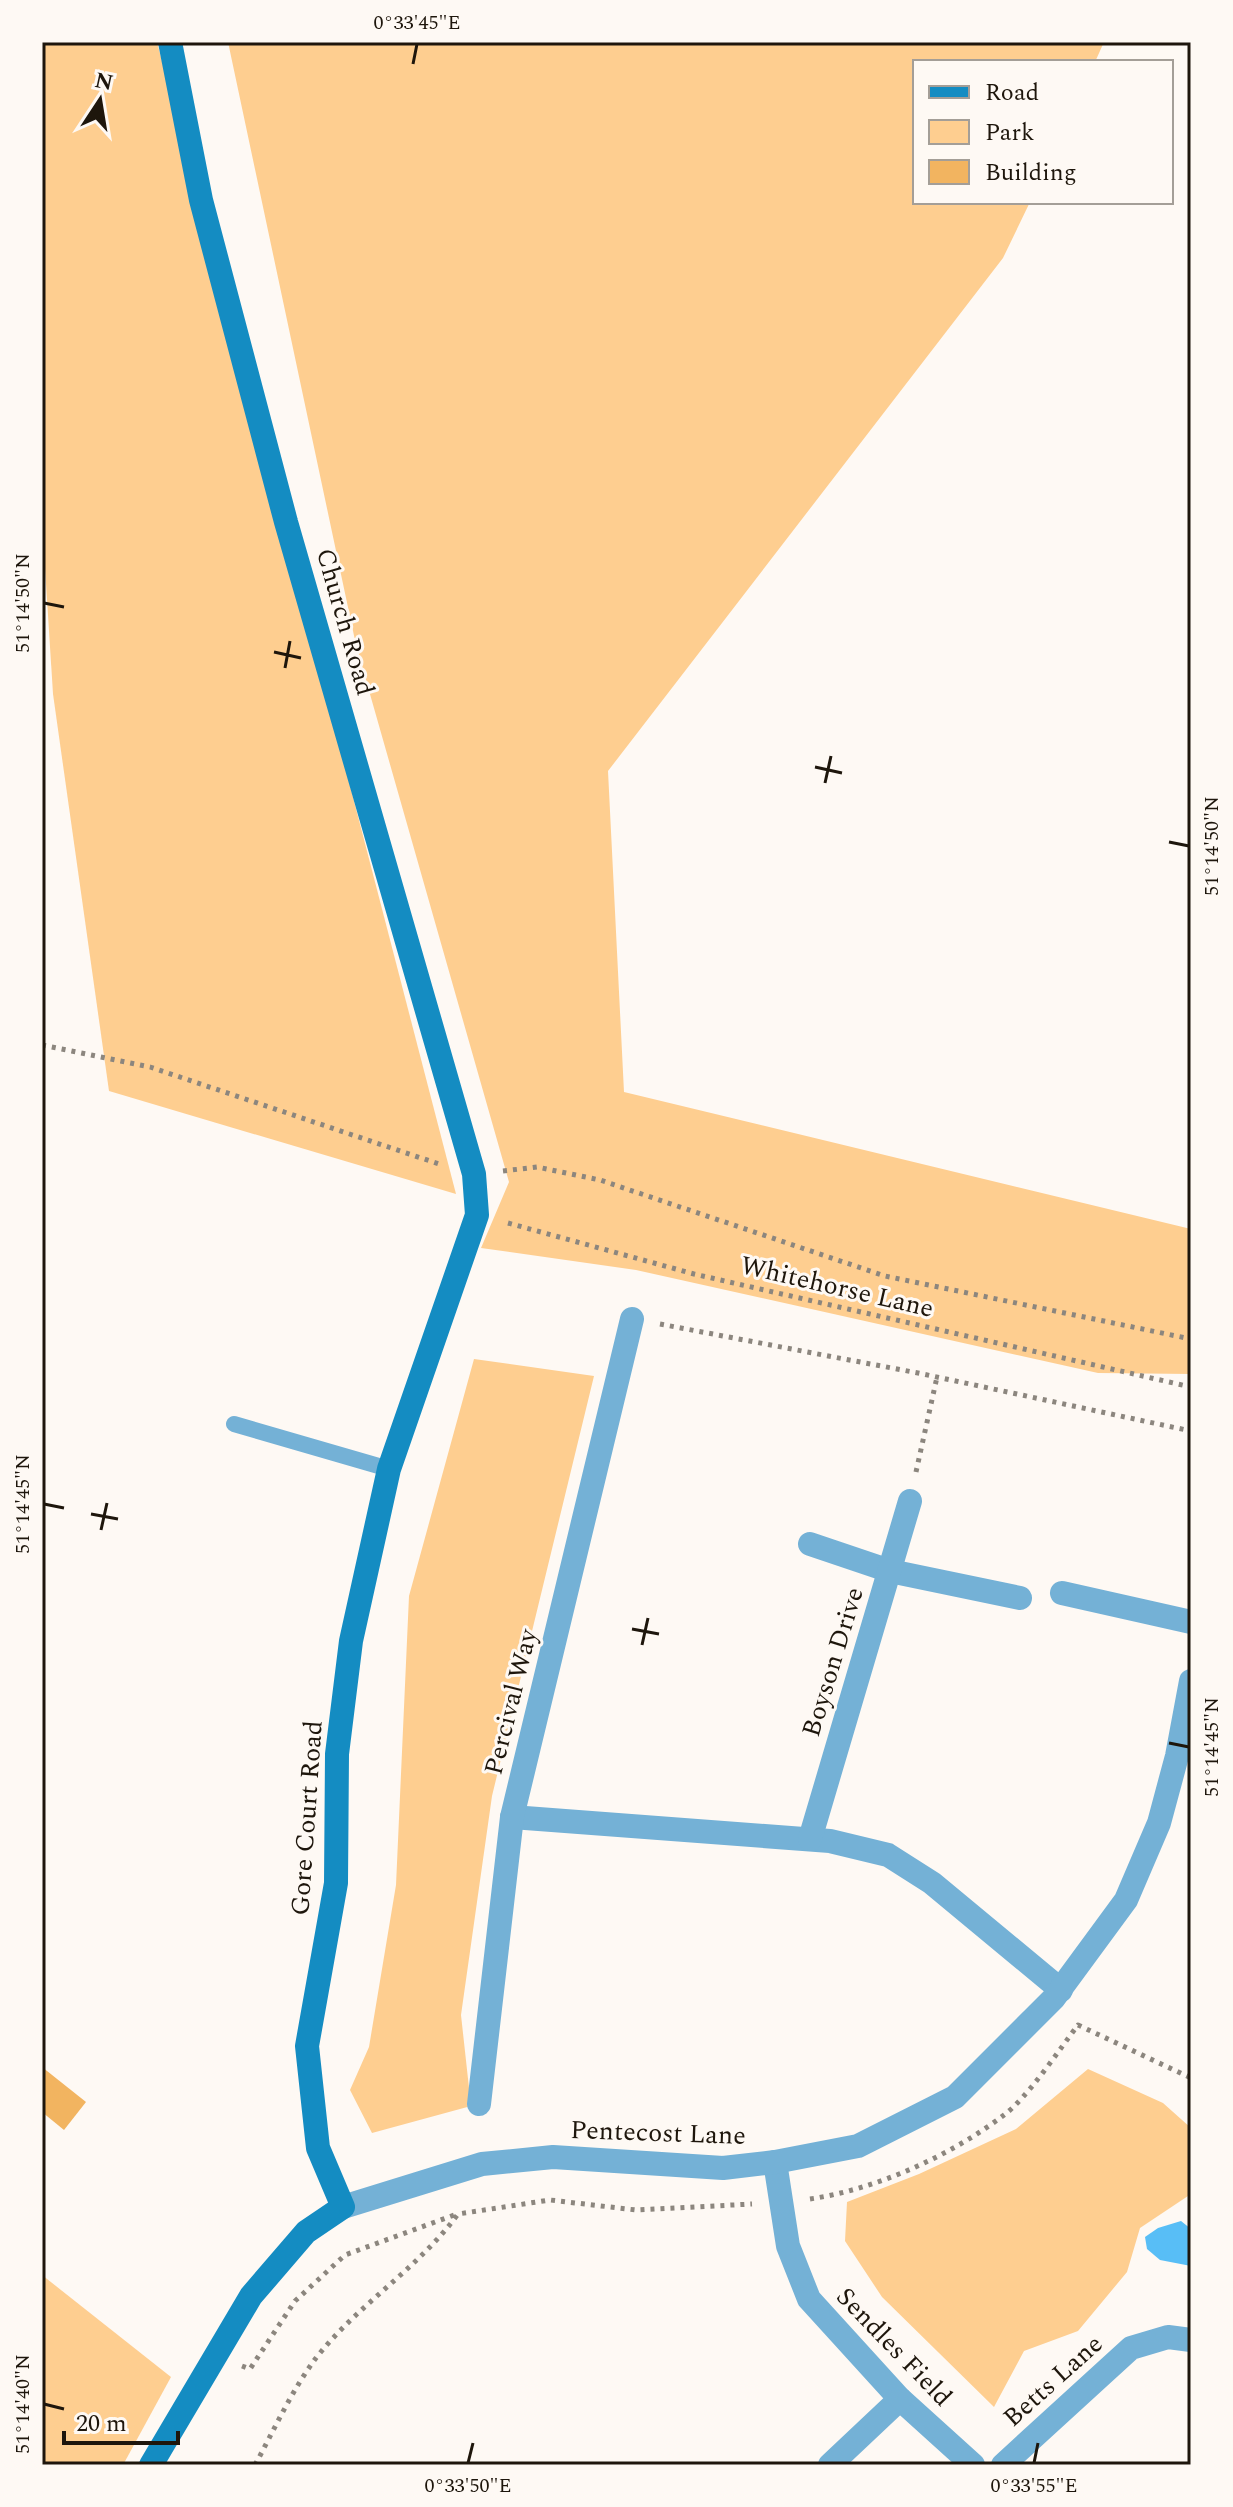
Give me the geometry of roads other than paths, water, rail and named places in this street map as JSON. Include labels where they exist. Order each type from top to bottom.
[{"type":"street","name":"Church Road","points":[[170,42],[201,200],[282,507],[474,1174],[477,1215]]},
{"type":"street","name":"Gore Court Road","points":[[343,2207],[318,2148],[307,2046],[336,1883],[337,1754],[351,1641],[389,1469],[477,1215]]},
{"type":"street","name":"Percival Way","points":[[479,2104],[512,1817],[632,1319]]},
{"type":"street","name":"Boyson Drive","points":[[810,1839],[910,1501]]},
{"type":"street","points":[[810,1544],[890,1571],[1020,1598]]},
{"type":"street","points":[[1062,1593],[1191,1622]]},
{"type":"street","name":"Pentecost Lane","points":[[343,2207],[482,2164],[553,2157],[723,2168],[775,2162],[858,2146],[955,2097],[1061,1990],[1126,1900],[1184,1758],[1191,1681]]},
{"type":"street","points":[[512,1817],[810,1839],[888,1855],[932,1883],[1061,1990]]},
{"type":"street","name":"Sendles Field","points":[[775,2162],[788,2246],[809,2299],[900,2399],[973,2465]]},
{"type":"street","points":[[151,2465],[251,2296],[306,2232],[343,2207]]},
{"type":"street","name":"Betts Lane","points":[[1003,2465],[1131,2348],[1168,2337],[1191,2340]]},
{"type":"street","points":[[830,2465],[900,2399]]},
{"type":"lane","points":[[234,1424],[389,1469]]},
{"type":"water","points":[[1181,2221],[1191,2229],[1191,2266],[1160,2260],[1147,2249],[1145,2237],[1158,2228]]}]
